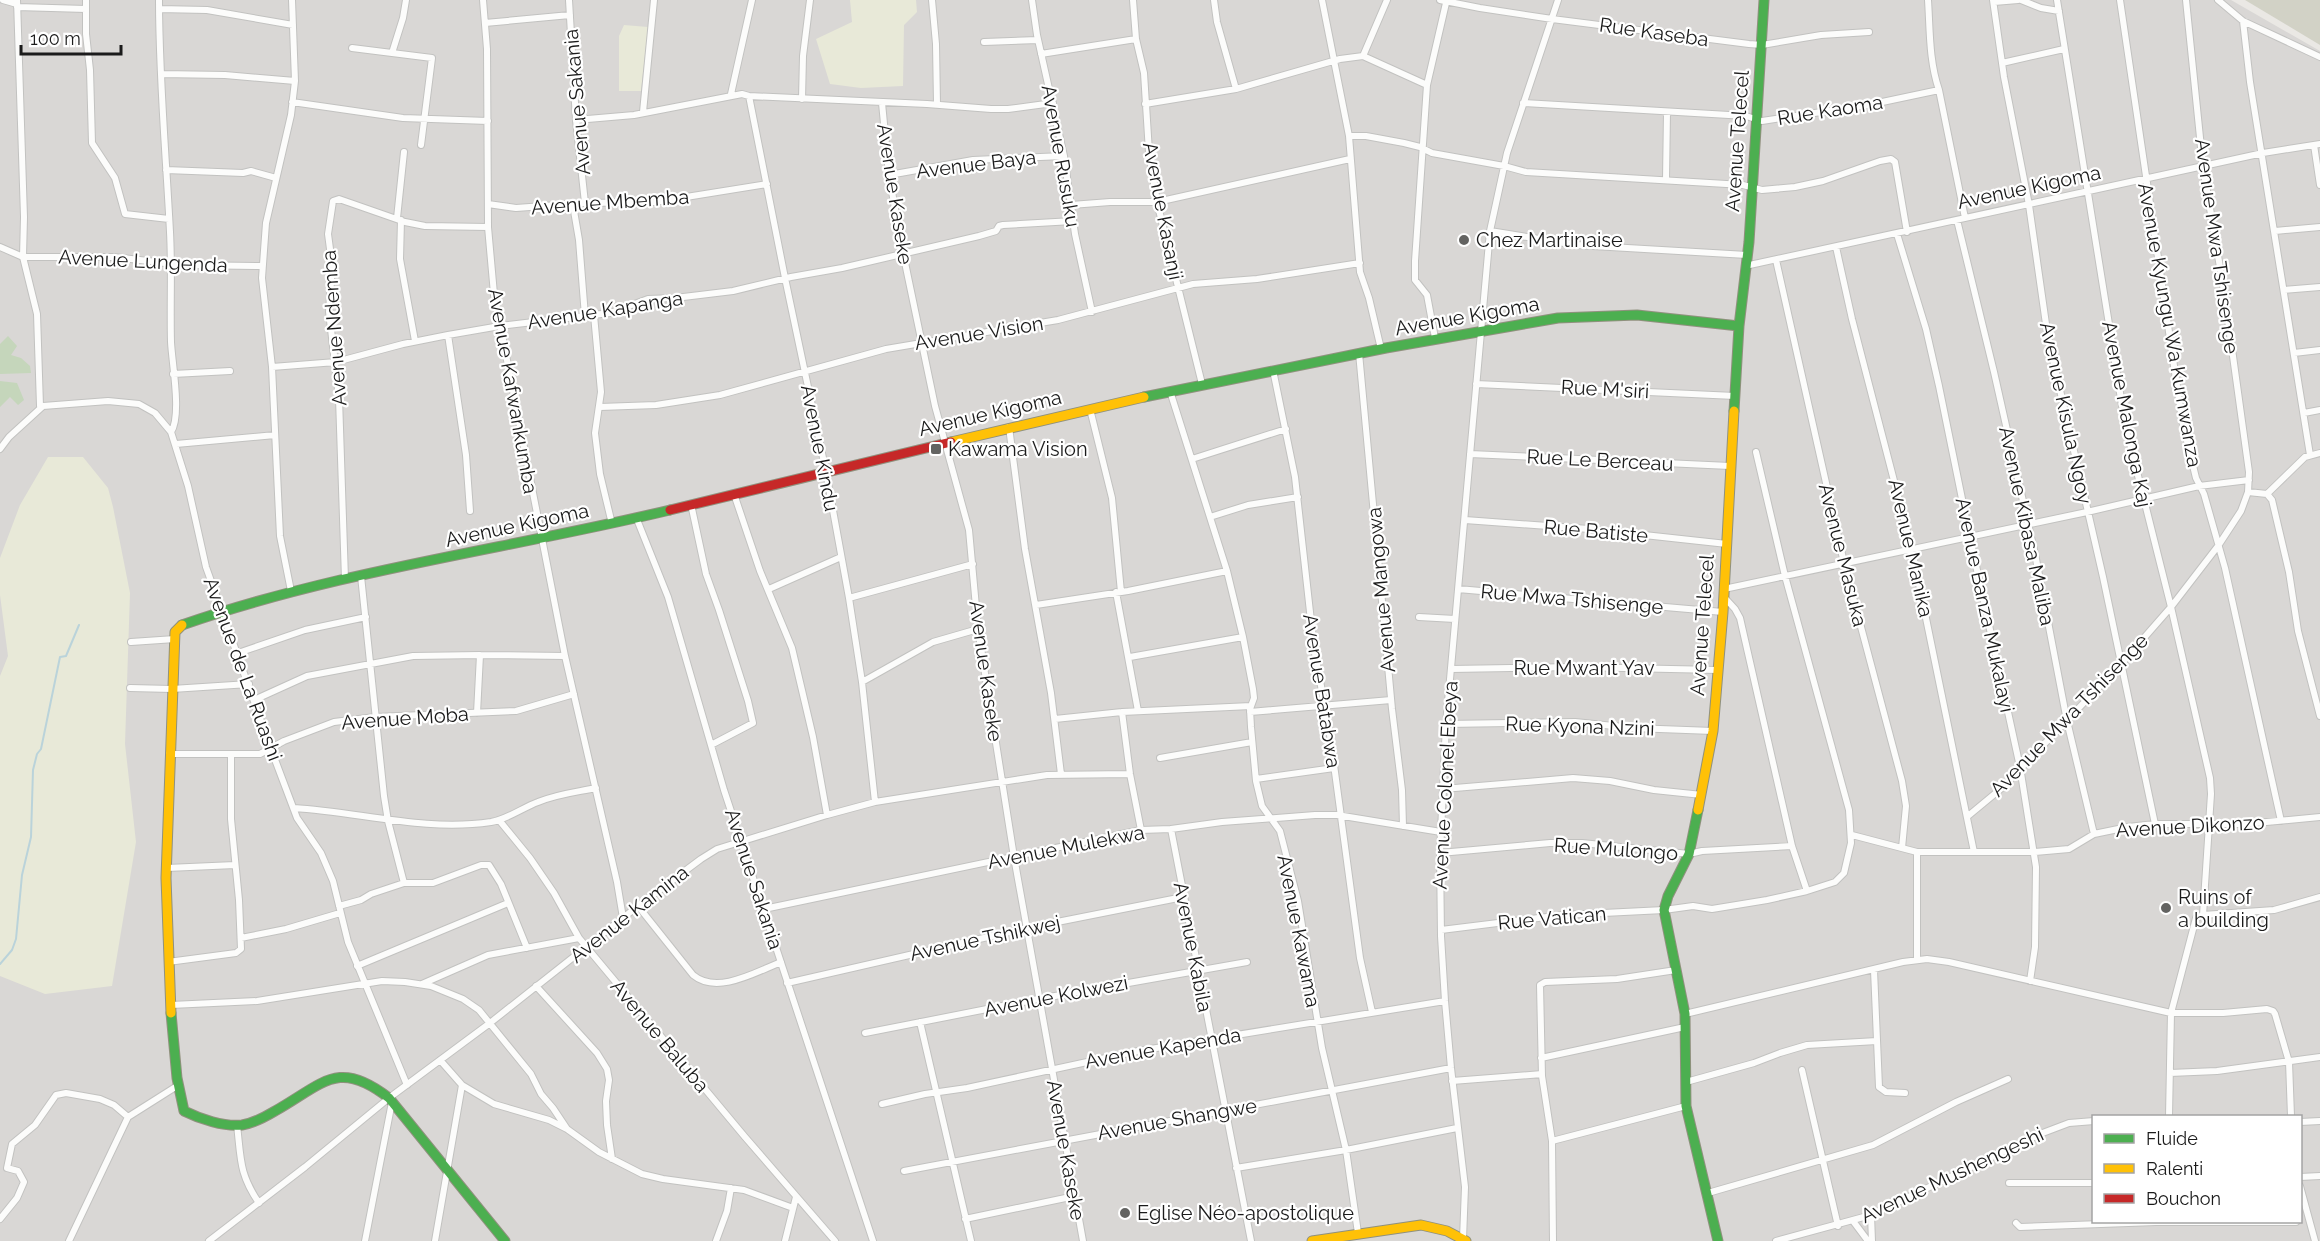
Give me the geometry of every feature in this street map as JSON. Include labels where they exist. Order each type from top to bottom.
[{"type":"street","points":[[3,0],[17,4],[87,9]]},
{"type":"street","points":[[86,0],[92,143],[116,178],[125,214],[169,219]]},
{"type":"street","points":[[159,0],[176,421],[171,432]]},
{"type":"street","points":[[291,591],[280,536],[272,368],[262,289],[262,266],[266,223],[295,81],[292,0]]},
{"type":"street","points":[[392,53],[406,0]]},
{"type":"street","name":"Avenue Kafwankumba","points":[[483,0],[488,121],[488,227],[494,294],[541,540],[623,918]]},
{"type":"street","name":"Avenue Sakania","points":[[569,0],[576,120],[585,203]]},
{"type":"street","points":[[643,112],[654,0]]},
{"type":"street","points":[[731,94],[752,0]]},
{"type":"street","points":[[802,99],[803,56],[810,0]]},
{"type":"street","points":[[932,0],[936,44],[937,104]]},
{"type":"street","name":"Avenue Rusuku","points":[[1032,0],[1038,40],[1064,156],[1073,221],[1092,312]]},
{"type":"street","name":"Avenue Kasanji","points":[[1133,0],[1136,39],[1142,63],[1149,152],[1157,202],[1202,384]]},
{"type":"street","points":[[1214,0],[1219,29],[1236,88]]},
{"type":"street","points":[[1322,0],[1349,136],[1360,263],[1381,349]]},
{"type":"street","points":[[1363,56],[1387,0]]},
{"type":"street","name":"Avenue Colonel Ebeya","points":[[1465,1240],[1466,1197],[1450,1068],[1441,930],[1440,853],[1450,669],[1490,231],[1504,166],[1558,0]]},
{"type":"street","name":"Avenue Telecel","points":[[1664,910],[1666,899],[1683,871],[1689,854],[1713,731],[1723,612],[1739,326],[1747,255],[1764,0]]},
{"type":"street","points":[[1928,0],[1932,66],[1965,218]]},
{"type":"street","points":[[1993,1],[2020,0],[2059,11]]},
{"type":"street","name":"Avenue Malonga Kaj","points":[[2057,0],[2125,424],[2171,607],[2210,778],[2211,794],[2203,915]]},
{"type":"street","name":"Avenue Kyungu Wa Kumwanza","points":[[2120,0],[2177,393],[2188,450],[2199,486],[2206,499],[2231,590],[2281,821]]},
{"type":"street","name":"Avenue Mwa Tshisenge","points":[[1968,816],[1997,793],[2067,721],[2171,607],[2218,546],[2244,506],[2248,492],[2249,480],[2224,291],[2203,167],[2186,0]]},
{"type":"street","points":[[2218,0],[2243,21],[2320,57]]},
{"type":"street","points":[[1434,338],[1427,295],[1416,283],[1415,277],[1427,85],[1443,1]]},
{"type":"street","name":"Rue Kaseba","points":[[1443,1],[1552,19],[1762,45],[1821,35],[1869,32]]},
{"type":"street","name":"Avenue Kisula Ngoy","points":[[1993,1],[2002,63],[2029,205],[2048,338],[2122,663],[2155,824]]},
{"type":"street","points":[[0,448],[40,406],[38,314],[23,257],[24,217],[17,4]]},
{"type":"street","points":[[159,9],[207,10],[293,25]]},
{"type":"street","points":[[485,23],[570,15]]},
{"type":"street","points":[[2243,21],[2250,82],[2276,231],[2310,454]]},
{"type":"street","points":[[1041,54],[1136,39]]},
{"type":"street","points":[[984,42],[1038,40]]},
{"type":"street","points":[[352,48],[432,58],[421,145]]},
{"type":"street","points":[[2002,63],[2064,49]]},
{"type":"street","points":[[1146,104],[1236,88],[1335,60],[1363,56],[1427,85]]},
{"type":"street","points":[[161,74],[225,75],[295,81]]},
{"type":"street","name":"Rue Kaoma","points":[[1523,103],[1746,116],[1762,121],[1877,103],[1939,90]]},
{"type":"street","points":[[576,120],[643,112],[731,94],[937,104],[1003,110],[1053,103]]},
{"type":"street","name":"Avenue Kindu","points":[[749,96],[826,472],[849,598],[862,682],[875,802]]},
{"type":"street","points":[[292,102],[423,119],[488,121]]},
{"type":"street","name":"Avenue Kaseke","points":[[882,103],[889,176],[903,253],[944,441],[967,519],[978,629],[1014,857],[1083,1241]]},
{"type":"street","points":[[1666,180],[1667,112]]},
{"type":"street","points":[[1349,136],[1366,136],[1423,148],[1432,153],[1536,173],[1666,180],[1751,187],[1762,190],[1795,187],[1823,181],[1887,159],[1893,160],[1907,232]]},
{"type":"street","points":[[2317,144],[2320,185]]},
{"type":"street","name":"Avenue Kigoma","points":[[1745,266],[2263,153],[2317,144]]},
{"type":"street","points":[[404,152],[399,219],[400,259],[415,341]]},
{"type":"street","name":"Avenue Baya","points":[[889,176],[973,160],[1064,156]]},
{"type":"street","points":[[1071,206],[1110,202],[1157,202],[1350,159]]},
{"type":"street","points":[[166,170],[243,173],[251,171],[276,178]]},
{"type":"street","name":"Avenue Mbemba","points":[[489,204],[516,207],[655,202],[767,184]]},
{"type":"street","name":"Avenue Ndemba","points":[[345,579],[339,398],[329,312],[332,264],[328,234],[333,201],[339,200],[425,226],[488,227]]},
{"type":"street","name":"Avenue Sakania","points":[[573,205],[579,240],[585,316]]},
{"type":"street","name":"Avenue Kibasa Maliba","points":[[1957,220],[2028,525],[2067,721],[2094,834]]},
{"type":"street","name":"Avenue Kapanga","points":[[272,368],[336,362],[415,341],[500,326],[610,313],[648,299],[733,291],[979,236],[996,231],[999,226],[1003,225],[1073,221]]},
{"type":"street","points":[[2276,231],[2320,227]]},
{"type":"street","points":[[1490,231],[1576,245],[1747,255]]},
{"type":"street","name":"Avenue Banza Mukalayi","points":[[1897,234],[1926,329],[2020,767],[2035,852],[2036,913],[2030,981]]},
{"type":"street","points":[[0,247],[23,257]]},
{"type":"street","name":"Avenue Manika","points":[[1836,247],[1852,319],[1912,549],[1974,852]]},
{"type":"street","name":"Avenue Lungenda","points":[[23,257],[114,257],[171,264],[262,266]]},
{"type":"street","name":"Avenue Masuka","points":[[1776,260],[1844,562],[1902,781],[1906,806],[1902,849]]},
{"type":"street","name":"Avenue Vision","points":[[600,407],[656,405],[720,395],[886,349],[1037,324],[1092,312],[1178,288],[1209,282],[1257,279],[1360,263]]},
{"type":"street","points":[[2284,290],[2320,287]]},
{"type":"street","name":"Avenue Kigoma","points":[[175,639],[175,632],[179,626],[291,591],[612,524],[944,441],[1202,384],[1434,338],[1548,320],[1605,314],[1671,318],[1739,326]]},
{"type":"street","points":[[594,315],[601,392],[600,407],[596,418],[596,441],[600,474],[612,524]]},
{"type":"street","points":[[448,335],[466,455],[470,511]]},
{"type":"street","points":[[2294,353],[2320,350]]},
{"type":"street","name":"Avenue Mangowa","points":[[1359,353],[1391,699],[1402,790],[1403,826]]},
{"type":"street","name":"Avenue Batabwa","points":[[1273,370],[1298,497],[1313,642],[1325,707],[1360,958],[1372,1012]]},
{"type":"street","points":[[173,374],[230,371]]},
{"type":"street","name":"Rue M'siri","points":[[1476,384],[1735,396]]},
{"type":"street","name":"Avenue Kawama","points":[[1170,391],[1227,571],[1243,637],[1253,689],[1252,742],[1256,779],[1262,806],[1280,831],[1298,901],[1316,1022],[1346,1150],[1353,1236]]},
{"type":"street","name":"Avenue de La Ruashi","points":[[40,406],[108,401],[139,404],[150,409],[171,432],[176,444],[206,567],[221,611],[294,808],[325,861],[333,881],[339,910],[357,966],[407,1085]]},
{"type":"street","points":[[1090,409],[1112,498],[1119,592],[1138,711]]},
{"type":"street","points":[[2304,413],[2320,410]]},
{"type":"street","points":[[1009,427],[1026,549],[1055,719],[1061,774]]},
{"type":"street","points":[[1192,459],[1286,429]]},
{"type":"street","points":[[176,444],[275,435]]},
{"type":"street","points":[[1756,452],[1785,576],[1849,810],[1851,835]]},
{"type":"street","points":[[2267,494],[2310,454],[2320,453]]},
{"type":"street","name":"Rue Le Berceau","points":[[1470,454],[1730,466]]},
{"type":"street","points":[[1807,891],[1792,846],[1740,618],[1724,593],[1844,562],[1970,538],[2199,486],[2249,480]]},
{"type":"street","points":[[2248,492],[2267,494],[2271,497],[2276,512],[2289,572],[2298,631],[2320,716]]},
{"type":"street","points":[[734,494],[768,590],[792,648],[813,737],[827,815]]},
{"type":"street","points":[[1210,517],[1248,505],[1298,497]]},
{"type":"street","points":[[691,504],[706,574],[748,701],[753,723],[711,745]]},
{"type":"street","name":"Avenue Sakania","points":[[635,517],[668,597],[711,745],[873,1241]]},
{"type":"street","name":"Rue Batiste","points":[[1465,520],[1727,543]]},
{"type":"street","points":[[768,590],[841,557]]},
{"type":"street","points":[[849,598],[973,564]]},
{"type":"street","points":[[1036,605],[1227,571]]},
{"type":"street","points":[[361,576],[388,821],[404,883]]},
{"type":"street","name":"Rue Mwa Tshisenge","points":[[1458,589],[1723,612]]},
{"type":"street","points":[[238,653],[305,630],[366,617]]},
{"type":"street","points":[[1419,617],[1455,619]]},
{"type":"street","points":[[862,682],[933,642],[978,629]]},
{"type":"street","points":[[1130,657],[1243,637]]},
{"type":"street","points":[[131,642],[175,639],[169,754],[168,962],[177,1086],[184,1111],[237,1125],[257,1120],[320,1083],[340,1076],[367,1080],[390,1100],[505,1241]]},
{"type":"street","points":[[477,713],[480,655]]},
{"type":"street","points":[[254,699],[307,676],[413,656],[566,656]]},
{"type":"street","name":"Rue Mwant Yav","points":[[1450,669],[1578,667],[1717,670]]},
{"type":"street","points":[[130,688],[172,689],[249,684]]},
{"type":"street","name":"Avenue Moba","points":[[169,754],[260,754],[284,741],[334,722],[375,717],[516,711],[574,694]]},
{"type":"street","points":[[1055,719],[1138,711],[1325,707],[1391,699]]},
{"type":"street","points":[[1122,712],[1130,774],[1141,830]]},
{"type":"street","name":"Rue Kyona Nzini","points":[[1446,724],[1575,722],[1633,728],[1713,731]]},
{"type":"street","points":[[1160,758],[1252,742]]},
{"type":"street","points":[[168,962],[239,952],[242,947],[231,819],[231,755]]},
{"type":"street","points":[[1256,779],[1334,768]]},
{"type":"street","name":"Avenue Kamina","points":[[209,1241],[638,906],[717,849],[875,802],[1061,774],[1130,774]]},
{"type":"street","points":[[1443,789],[1573,778],[1610,781],[1654,790],[1702,795]]},
{"type":"street","points":[[294,808],[388,821],[455,824],[499,820],[557,795],[596,788]]},
{"type":"street","name":"Avenue Mulekwa","points":[[764,909],[1141,830],[1304,815],[1340,816],[1441,832]]},
{"type":"street","name":"Avenue Dikonzo","points":[[1851,835],[1917,852],[2035,852],[2069,849],[2094,834],[2128,826],[2245,824],[2320,817]]},
{"type":"street","name":"Avenue Baluba","points":[[499,820],[554,892],[579,938],[835,1241]]},
{"type":"street","name":"Avenue Kabila","points":[[1171,829],[1251,1241]]},
{"type":"street","name":"Rue Vatican","points":[[1441,930],[1563,915],[1664,910],[1693,906],[1712,909],[1807,891],[1835,882],[1843,875],[1851,835]]},
{"type":"street","name":"Rue Mulongo","points":[[1440,853],[1550,843],[1582,843],[1689,854],[1702,851],[1792,846]]},
{"type":"street","points":[[1917,852],[1917,960]]},
{"type":"street","points":[[241,939],[286,929],[404,883],[433,883],[481,864],[489,865],[501,884],[527,948]]},
{"type":"street","points":[[167,868],[235,865]]},
{"type":"street","name":"Avenue Tshikwej","points":[[787,982],[1027,928],[1183,897]]},
{"type":"street","points":[[2169,1115],[2171,1013],[2194,920],[2203,915],[2274,910],[2320,897]]},
{"type":"street","points":[[357,966],[508,903]]},
{"type":"street","points":[[638,906],[693,975],[706,983],[733,980],[781,962]]},
{"type":"street","points":[[1664,910],[1685,1014],[1686,1106],[1718,1241]]},
{"type":"street","points":[[422,984],[480,958],[579,938]]},
{"type":"street","points":[[1685,1014],[1917,960],[1949,962],[2171,1013],[2223,1014],[2271,1010],[2275,1014],[2289,1062],[2291,1115]]},
{"type":"street","name":"Avenue Kolwezi","points":[[865,1033],[1038,999],[1247,962]]},
{"type":"street","points":[[1552,1241],[1552,1141],[1542,1074],[1540,985],[1543,982],[1617,979],[1676,970]]},
{"type":"street","points":[[1874,970],[1876,1041],[1881,1090],[1905,1093]]},
{"type":"street","points":[[171,1005],[250,1002],[382,981],[422,984],[442,990],[472,1003],[490,1023],[531,1074],[541,1094],[567,1129]]},
{"type":"street","points":[[536,986],[597,1053],[607,1069],[609,1080],[606,1101],[607,1125],[612,1159]]},
{"type":"street","name":"Avenue Kapenda","points":[[882,1104],[968,1089],[1138,1051],[1445,1001]]},
{"type":"street","points":[[920,1022],[950,1161],[971,1241]]},
{"type":"street","points":[[1541,1058],[1685,1026]]},
{"type":"street","points":[[1686,1082],[1807,1045],[1876,1041]]},
{"type":"street","points":[[2170,1073],[2217,1071],[2320,1057]]},
{"type":"street","points":[[440,1060],[462,1085],[494,1104],[540,1116],[567,1129],[612,1159],[646,1175],[754,1192],[793,1208]]},
{"type":"street","name":"Avenue Shangwe","points":[[904,1171],[1450,1068]]},
{"type":"street","points":[[1802,1070],[1838,1226]]},
{"type":"street","points":[[1452,1081],[1542,1074]]},
{"type":"street","points":[[1708,1193],[1873,1144],[1956,1102],[2008,1079]]},
{"type":"street","points":[[435,1241],[462,1085]]},
{"type":"street","points":[[69,1241],[128,1117],[177,1086]]},
{"type":"street","points":[[0,1219],[17,1198],[24,1182],[18,1171],[7,1168],[12,1144],[35,1125],[56,1095],[66,1093],[100,1099],[114,1105],[128,1117]]},
{"type":"street","points":[[365,1241],[390,1100]]},
{"type":"street","points":[[1552,1141],[1686,1106]]},
{"type":"street","name":"Avenue Mushengeshi","points":[[1776,1241],[1838,1226],[1871,1215],[2040,1134],[2069,1123],[2092,1121]]},
{"type":"street","points":[[2302,1122],[2320,1121]]},
{"type":"street","points":[[237,1125],[243,1176],[259,1203]]},
{"type":"street","points":[[1236,1168],[1346,1150],[1457,1128]]},
{"type":"street","points":[[2302,1177],[2320,1176]]},
{"type":"street","points":[[2009,1183],[2092,1183]]},
{"type":"street","points":[[716,1241],[727,1210],[731,1188]]},
{"type":"street","points":[[2302,1190],[2317,1238]]},
{"type":"street","points":[[966,1219],[1075,1196]]},
{"type":"street","points":[[785,1241],[796,1197]]},
{"type":"street","points":[[1870,1241],[1871,1215]]},
{"type":"street","points":[[1853,1221],[1870,1241]]},
{"type":"street","points":[[2302,1221],[2311,1221]]},
{"type":"street","points":[[2016,1223],[2020,1227],[2130,1223]]},
{"type":"street","points":[[1312,1241],[1421,1225],[1436,1227],[1465,1240]]},
{"type":"shaded area","points":[[0,0],[2231,0],[2320,51],[2320,1241],[0,1241]]},
{"type":"shaded area","points":[[2245,0],[2320,0],[2320,45]]},
{"type":"green space","points":[[850,0],[916,0],[917,12],[904,25],[903,86],[861,88],[830,84],[816,39],[852,22]]},
{"type":"green space","points":[[624,25],[648,27],[641,91],[619,91],[619,36]]},
{"type":"green space","points":[[8,336],[17,346],[11,355],[21,358],[30,366],[31,373],[0,374],[0,344]]},
{"type":"green space","points":[[0,381],[17,383],[24,400],[18,405],[10,397],[0,407]]},
{"type":"green space","points":[[48,457],[83,457],[108,488],[113,507],[130,593],[125,744],[136,842],[112,986],[45,994],[0,976],[0,676],[8,656],[0,595],[0,558],[20,505]]},
{"type":"waterway","points":[[0,964],[12,950],[16,939],[22,875],[31,837],[33,770],[37,754],[41,749],[60,657],[66,656],[79,625]]},
{"type":"traffic: fast","points":[[1734,411],[1739,326],[1749,242],[1764,0]]},
{"type":"traffic: fast","points":[[1144,397],[1386,348],[1558,318],[1637,315],[1739,326]]},
{"type":"traffic: fast","points":[[182,625],[302,589],[670,510]]},
{"type":"traffic: fast","points":[[1698,810],[1689,854],[1668,896],[1664,910],[1685,1014],[1686,1106],[1718,1241]]},
{"type":"traffic: fast","points":[[171,1013],[177,1078],[184,1111],[212,1122],[242,1125],[263,1118],[331,1079],[343,1077],[356,1079],[389,1098],[505,1241]]},
{"type":"traffic: slow","points":[[951,442],[1144,397]]},
{"type":"traffic: slow","points":[[1698,810],[1713,731],[1723,612],[1734,411]]},
{"type":"traffic: slow","points":[[171,1013],[166,878],[175,632],[182,625]]},
{"type":"traffic: slow","points":[[1312,1241],[1421,1225],[1447,1231],[1466,1241]]},
{"type":"traffic: jam","points":[[670,510],[951,442]]},
{"type":"place","name":"Chez Martinaise","points":[[1464,240]]},
{"type":"place","name":"Kawama Vision","points":[[936,449]]},
{"type":"place","name":"Ruins of a building","points":[[2166,908]]},
{"type":"place","name":"Eglise Néo-apostolique","points":[[1125,1213]]}]
